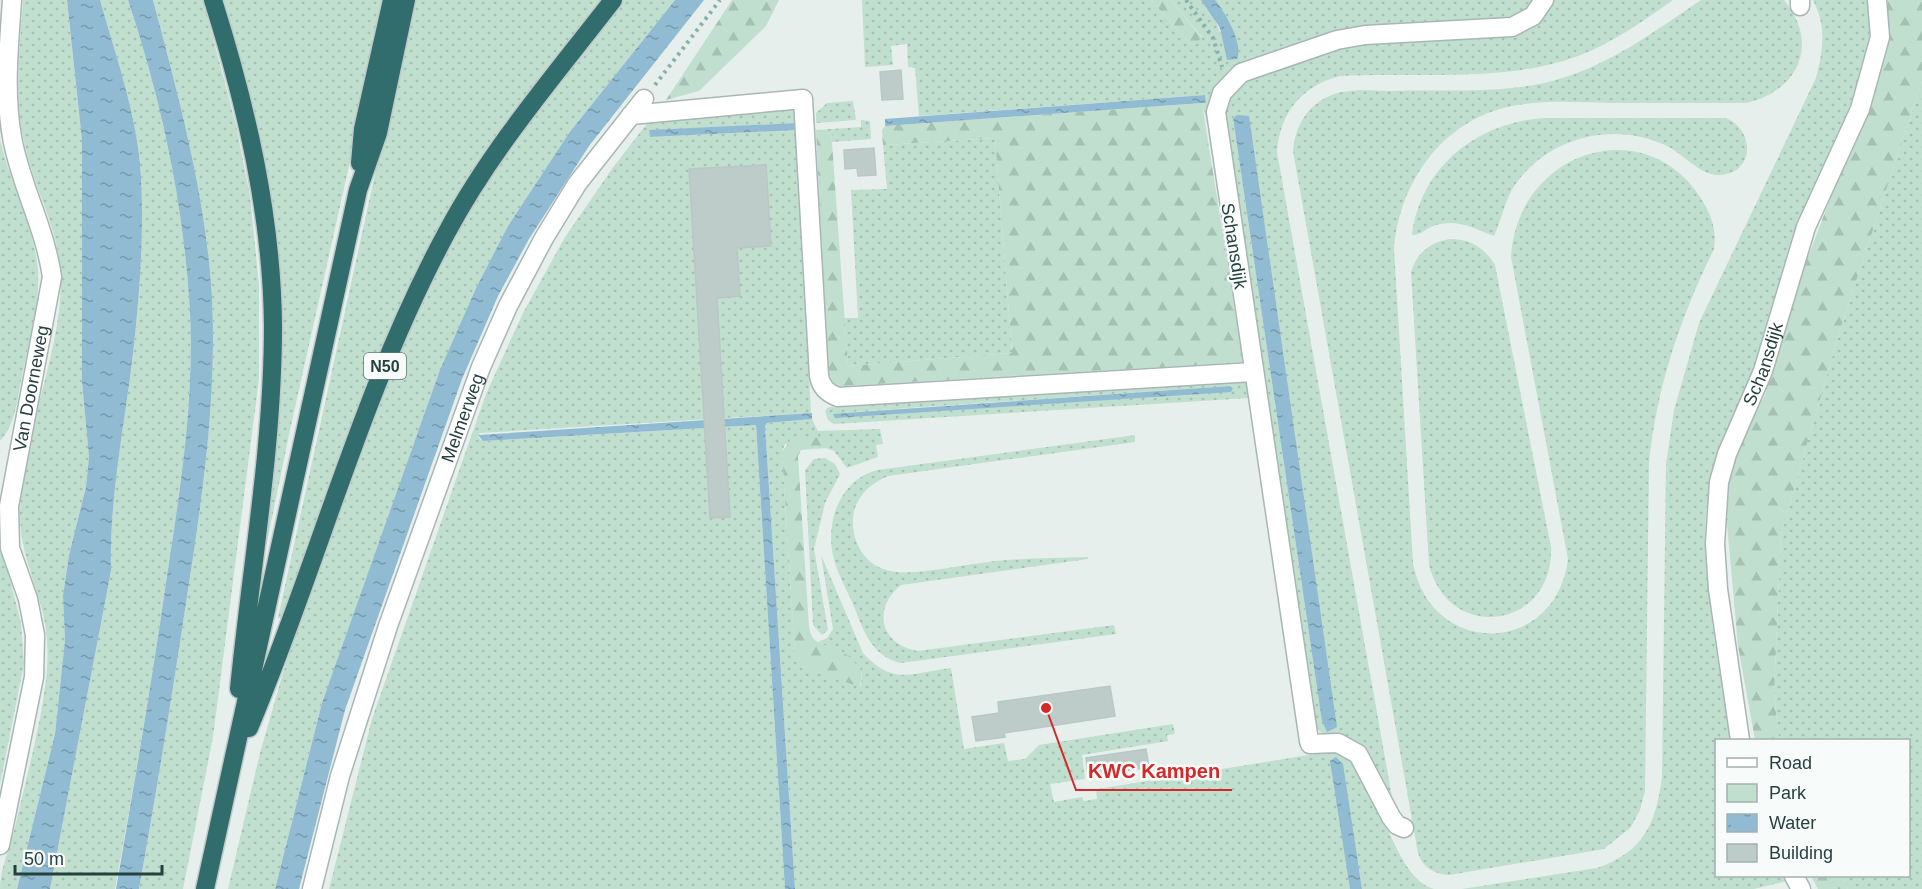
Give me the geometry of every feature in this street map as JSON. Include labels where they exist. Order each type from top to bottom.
[{"type":"highway","name":"N50","points":[[213,0],[254,148],[266,232],[273,324],[270,424],[248,594],[231,771]]},
{"type":"highway","name":"N50","points":[[358,190],[363,129],[392,0]]},
{"type":"highway","name":"N50","points":[[205,889],[358,190],[378,133],[406,0]]},
{"type":"highway","name":"N50","points":[[231,771],[283,648],[391,349],[421,284],[448,231],[481,176],[520,119],[613,0]]},
{"type":"street","name":"Van Doorneweg","points":[[0,845],[34,677],[36,656],[32,618],[10,548],[6,474],[52,277],[48,249],[12,139],[7,93],[12,0]]},
{"type":"street","points":[[1227,85],[1249,69],[1349,37],[1512,27],[1533,16],[1544,0]]},
{"type":"street","name":"Schansdijk","points":[[1740,739],[1718,589],[1715,544],[1719,482],[1727,454],[1763,371],[1806,227],[1863,99],[1880,37],[1877,0]]},
{"type":"street","name":"Schansdijk","points":[[1227,85],[1218,102],[1216,123],[1310,744],[1338,743],[1358,754],[1390,817],[1397,825],[1404,828]]},
{"type":"street","name":"Melmerweg","points":[[312,889],[340,776],[388,626],[481,367],[508,306],[544,238],[577,184],[644,99]]},
{"type":"street","points":[[631,115],[803,99],[819,376],[822,386],[831,395],[850,396],[1253,372]]},
{"type":"path","points":[[644,99],[720,0]]},
{"type":"path","points":[[1186,0],[1213,38],[1227,85]]},
{"type":"green space","points":[[23,0],[67,0],[82,140],[82,382],[89,457],[86,487],[69,555],[63,596],[65,640],[55,734],[17,889],[0,889],[3,866],[15,827],[36,735],[46,680],[48,651],[46,631],[43,612],[24,546],[20,510],[27,453],[54,339],[61,281],[57,246],[29,163],[21,128],[18,73]]},
{"type":"green space","points":[[100,0],[128,0],[160,110],[175,184],[186,259],[191,332],[189,402],[182,472],[161,615],[115,889],[50,889],[111,571],[115,485],[134,345],[141,261],[141,177],[136,132]]},
{"type":"green space","points":[[153,0],[203,0],[236,125],[250,196],[259,284],[259,379],[213,737],[183,889],[139,889],[171,702],[204,481],[211,408],[212,297],[198,184],[182,110]]},
{"type":"green space","points":[[216,0],[386,0],[290,430],[259,581],[275,289]]},
{"type":"green space","points":[[413,0],[603,0],[435,237],[390,328],[320,513],[286,618],[278,618]]},
{"type":"green space","points":[[620,0],[675,0],[569,133],[508,226],[477,286],[322,703],[275,889],[228,889],[260,753],[282,676],[321,555],[407,327],[482,184]]},
{"type":"green space","points":[[732,0],[779,0],[766,26],[699,91],[666,100]]},
{"type":"green space","points":[[862,0],[1151,0],[1191,45],[1202,37],[1171,0],[1201,0],[1212,13],[1224,41],[1239,55],[1230,23],[1215,0],[1534,0],[1527,9],[1511,18],[1348,28],[1246,61],[1228,72],[1214,88],[1207,123],[1202,103],[1206,103],[1205,95],[919,116],[915,68],[908,67],[907,44],[891,46],[893,65],[865,67]]},
{"type":"green space","points":[[1151,0],[1171,0],[1202,38],[1191,45]]},
{"type":"green space","points":[[1554,0],[1673,0],[1603,45],[1578,56],[1550,64],[1491,73],[1340,76],[1327,80],[1315,86],[1295,103],[1288,113],[1279,138],[1277,152],[1392,797],[1388,797],[1374,763],[1362,746],[1357,742],[1324,734],[1316,726],[1225,114],[1230,97],[1246,81],[1339,48],[1366,44],[1514,36],[1539,22]],"holes":[[[1235,116],[1322,721],[1233,118]]]},
{"type":"green space","points":[[1701,0],[1784,0],[1795,16],[1801,33],[1802,48],[1791,76],[1779,88],[1764,97],[1746,103],[1559,102],[1529,103],[1500,109],[1458,130],[1426,162],[1413,182],[1397,226],[1394,249],[1413,563],[1424,594],[1443,617],[1467,629],[1493,633],[1518,628],[1541,614],[1559,591],[1568,559],[1511,257],[1519,221],[1535,191],[1558,169],[1586,155],[1617,150],[1647,155],[1676,170],[1700,197],[1710,216],[1715,235],[1714,249],[1681,327],[1664,380],[1649,463],[1645,791],[1640,810],[1631,827],[1604,849],[1449,875],[1439,873],[1426,866],[1418,853],[1293,151],[1294,142],[1304,117],[1316,104],[1332,95],[1361,90],[1497,89],[1559,79],[1597,65],[1615,55]]},
{"type":"green space","points":[[1813,0],[1868,0],[1870,28],[1866,56],[1859,85],[1848,113],[1791,240],[1760,351],[1715,465],[1707,508],[1705,540],[1715,644],[1731,739],[1715,739],[1715,877],[1785,877],[1787,881],[1754,889],[1462,889],[1597,868],[1626,854],[1645,834],[1651,822],[1662,777],[1666,464],[1674,410],[1699,323],[1816,78],[1822,39]]},
{"type":"green space","points":[[1888,0],[1922,0],[1922,81],[1840,330],[1781,534],[1774,694],[1779,739],[1755,739],[1738,646],[1727,524],[1729,482],[1742,439],[1765,395],[1798,283],[1861,118],[1883,50],[1888,20]]},
{"type":"green space","points":[[1922,81],[1922,889],[1848,889],[1842,877],[1910,877],[1910,739],[1779,739],[1774,694],[1781,534],[1840,330]]},
{"type":"green space","points":[[853,101],[856,120],[816,123],[816,113],[827,103]]},
{"type":"green space","points":[[1202,103],[1243,362],[828,387],[816,130],[831,129],[848,366],[1012,353],[995,138],[883,145],[882,130],[885,126]]},
{"type":"green space","points":[[791,109],[796,114],[797,123],[649,131],[650,137],[797,130],[811,413],[480,433],[478,437],[483,441],[756,425],[785,889],[329,889],[372,719],[486,394],[523,313],[565,237],[614,166],[649,121]]},
{"type":"green space","points":[[1545,118],[1726,118],[1736,124],[1742,132],[1747,150],[1740,167],[1720,175],[1706,172],[1665,145],[1645,138],[1624,134],[1603,134],[1583,138],[1545,155],[1529,169],[1511,191],[1494,236],[1465,225],[1450,223],[1433,226],[1412,235],[1418,210],[1427,188],[1440,169],[1457,152],[1497,128],[1520,121]]},
{"type":"green space","points":[[861,120],[870,121],[871,139],[832,142],[831,129],[861,127]]},
{"type":"green space","points":[[995,138],[1012,353],[848,366],[844,318],[858,318],[851,190],[887,189],[883,145]]},
{"type":"green space","points":[[0,139],[32,238],[36,255],[38,285],[33,324],[15,411],[0,441]]},
{"type":"green space","points":[[1449,239],[1476,245],[1495,265],[1551,547],[1547,575],[1536,596],[1519,610],[1499,616],[1477,616],[1457,607],[1440,590],[1429,565],[1411,272],[1420,254],[1435,243]]},
{"type":"green space","points":[[1242,380],[1247,383],[1249,398],[834,424],[828,420],[825,411],[837,405]],"holes":[[[1230,386],[1233,388],[835,413]]]},
{"type":"green space","points":[[812,419],[818,431],[880,429],[883,444],[876,445],[878,457],[847,468],[834,451],[826,448],[831,443],[785,444],[782,452],[795,656],[803,667],[861,686],[862,671],[852,661],[836,650],[816,643],[827,638],[833,629],[821,555],[863,653],[874,663],[893,674],[903,675],[951,668],[964,749],[1004,743],[1008,761],[1025,759],[1039,745],[1173,724],[1175,734],[1167,735],[1168,741],[1082,755],[1085,779],[1050,784],[1054,802],[1082,797],[1084,801],[1097,799],[1096,789],[1334,751],[1355,762],[1373,794],[1399,853],[1421,882],[1434,889],[1362,889],[1359,869],[1347,866],[1350,889],[795,889],[765,426],[767,423]]},
{"type":"green space","points":[[1135,435],[1135,442],[888,476],[872,485],[863,494],[856,505],[853,520],[855,539],[864,554],[877,566],[896,572],[924,571],[1008,560],[1088,557],[1088,559],[901,585],[886,604],[884,624],[888,634],[905,647],[918,651],[1114,625],[1116,634],[901,663],[882,654],[869,640],[838,573],[831,542],[834,515],[839,502],[855,482],[878,470]]},
{"type":"green space","points":[[828,437],[831,443],[826,448],[801,450],[798,456],[809,627],[816,641],[844,653],[860,668],[862,671],[860,687],[803,667],[795,656],[782,452],[791,439]]},
{"type":"green space","points":[[825,458],[835,464],[840,474],[825,503],[814,549],[828,630],[822,635],[813,625],[805,470],[814,459]]},
{"type":"green space","points":[[0,541],[21,623],[24,664],[0,784]]},
{"type":"green space","points":[[1812,877],[1842,877],[1848,889],[1818,889]]},
{"type":"water","points":[[67,0],[100,0],[119,65],[136,132],[139,155],[142,198],[141,261],[134,345],[115,485],[111,571],[50,889],[17,889],[55,734],[65,640],[63,596],[69,555],[86,487],[89,457],[82,382],[82,140]]},
{"type":"water","points":[[128,0],[153,0],[172,74],[198,184],[204,222],[209,259],[213,334],[211,408],[199,517],[146,852],[139,889],[116,889],[149,694],[177,507],[189,402],[191,332],[186,259],[168,147],[140,36]]},
{"type":"water","points":[[675,0],[704,0],[589,146],[529,239],[498,296],[462,379],[345,710],[299,889],[275,889],[322,703],[440,370],[477,286],[508,226],[569,133]]},
{"type":"water","points":[[1201,0],[1215,0],[1224,12],[1236,37],[1237,59],[1227,60],[1220,28]]},
{"type":"water","points":[[1205,95],[1206,103],[885,126],[885,119]]},
{"type":"water","points":[[1237,115],[1249,116],[1337,727],[1327,732],[1322,721],[1233,118]]},
{"type":"water","points":[[797,123],[797,130],[650,137],[649,130]]},
{"type":"water","points":[[1230,386],[1233,388],[1231,392],[835,418],[833,414]]},
{"type":"water","points":[[812,413],[812,419],[767,423],[765,426],[795,889],[785,889],[756,425],[483,441],[478,435]]},
{"type":"water","points":[[1336,757],[1343,764],[1362,889],[1350,889],[1330,761]]},
{"type":"building","points":[[901,70],[903,99],[882,100],[880,72]]},
{"type":"building","points":[[874,148],[876,175],[858,176],[857,168],[845,169],[844,150]]},
{"type":"building","points":[[766,165],[771,246],[737,248],[740,296],[717,298],[730,517],[710,518],[689,169]]},
{"type":"building","points":[[1110,686],[1115,716],[1004,733],[1005,737],[976,741],[972,717],[999,713],[998,702]]},
{"type":"building","points":[[1146,749],[1149,767],[1088,776],[1086,758]]},
{"type":"place","name":"KWC Kampen","points":[[1046,708]]}]
